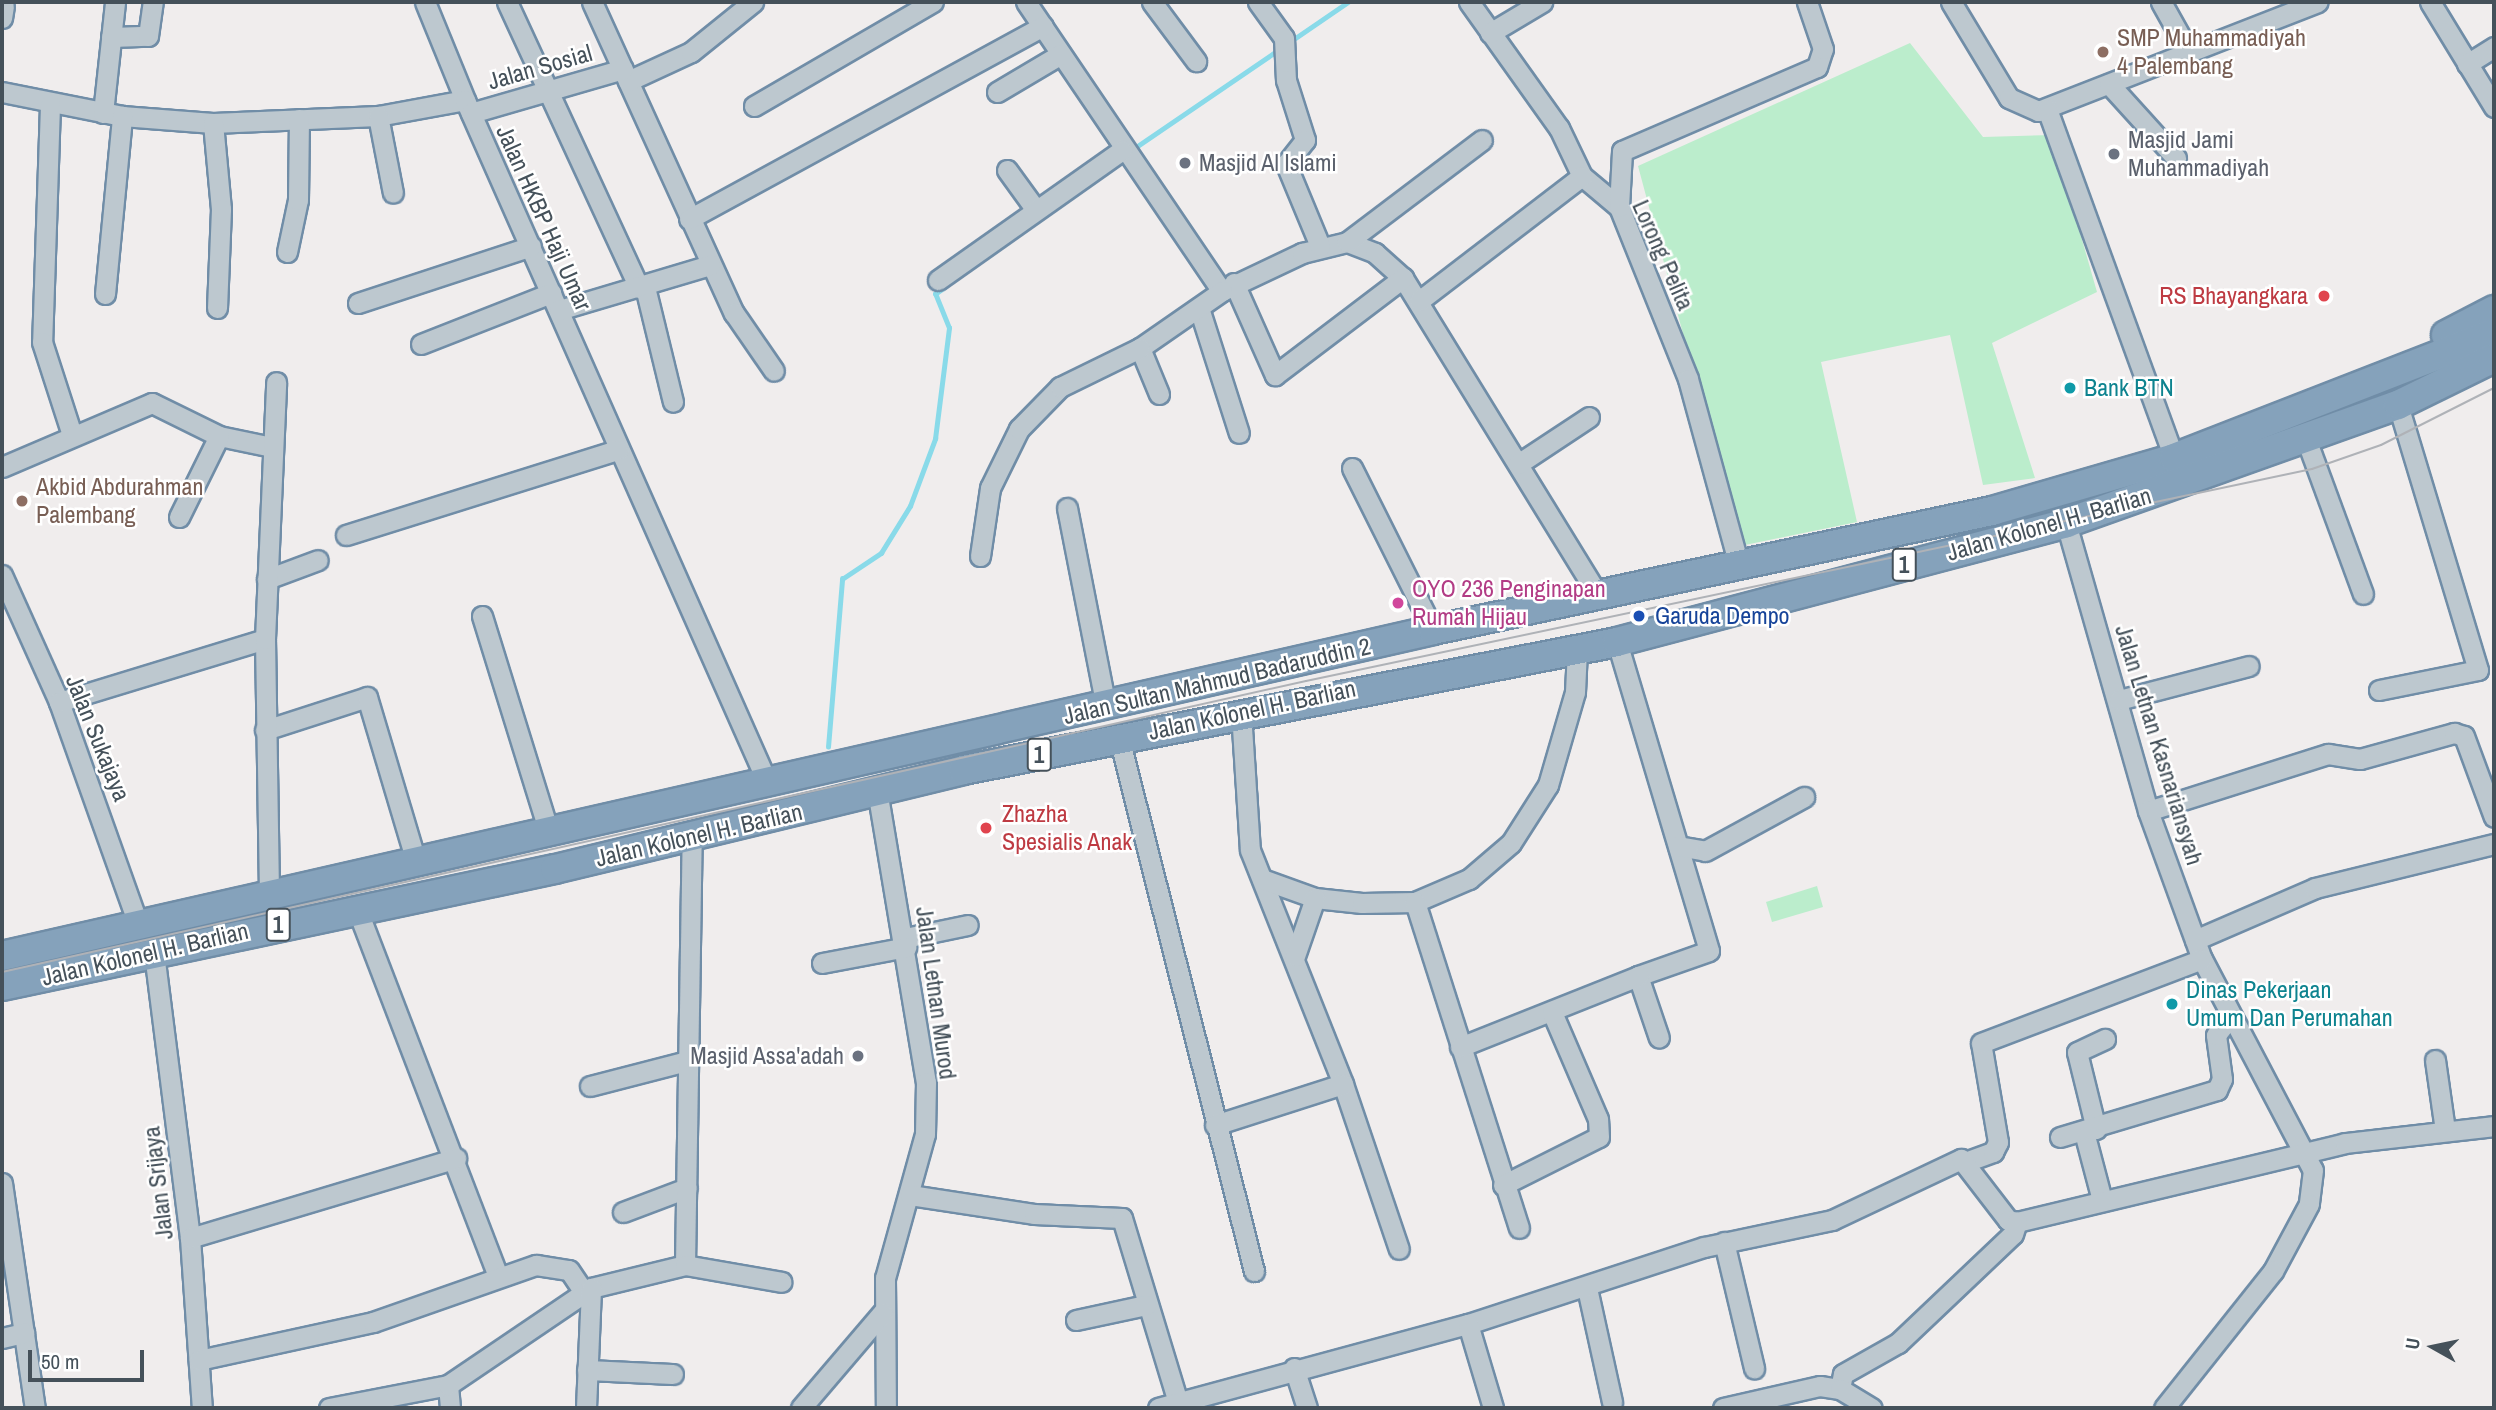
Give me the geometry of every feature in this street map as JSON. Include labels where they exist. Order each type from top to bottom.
[{"type":"highway","points":[[2402,373],[2438,338],[2494,310]]},
{"type":"highway","name":"Jalan Kolonel H. Barlian","points":[[1599,596],[1968,517],[2174,458],[2402,373],[2487,355]]},
{"type":"highway","name":"Jalan Kolonel H. Barlian","points":[[2,986],[692,836],[877,790],[1241,712],[1617,642],[2066,523],[2402,403],[2487,355]]},
{"type":"highway","name":"Jalan Sultan Mahmud Badaruddin 2","points":[[549,833],[1433,630],[1599,596]]},
{"type":"highway","points":[[1300,661],[1307,698]]},
{"type":"highway","name":"Jalan Kolonel H. Barlian","points":[[2,956],[269,893],[549,833]]},
{"type":"street","points":[[105,293],[113,114],[111,37],[115,2]]},
{"type":"street","points":[[111,37],[148,36],[153,2]]},
{"type":"street","name":"Jalan Sosial","points":[[425,2],[468,107],[625,75],[691,52],[753,2]]},
{"type":"street","points":[[507,2],[545,90],[642,288],[673,402]]},
{"type":"street","points":[[592,2],[710,265],[774,371]]},
{"type":"street","points":[[754,106],[933,2]]},
{"type":"street","points":[[1026,2],[1122,150],[1228,286],[1275,375],[1403,278]]},
{"type":"street","points":[[1153,2],[1196,61]]},
{"type":"street","points":[[1258,2],[1284,48],[1305,140],[1286,164],[1320,246]]},
{"type":"street","name":"Lorong Pelita","points":[[1469,2],[1559,128],[1582,176],[1619,207],[1688,379],[1739,566]]},
{"type":"street","points":[[1490,33],[1542,2]]},
{"type":"street","points":[[1619,207],[1622,151],[1816,67],[1823,49],[1807,2]]},
{"type":"street","points":[[1951,2],[2009,99],[2021,109],[2047,109],[2318,2]]},
{"type":"street","points":[[2161,2],[2189,52]]},
{"type":"street","points":[[2430,2],[2494,107]]},
{"type":"street","points":[[689,219],[1043,26]]},
{"type":"street","points":[[2467,64],[2494,47]]},
{"type":"street","points":[[997,98],[1061,54]]},
{"type":"street","points":[[2109,84],[2176,158]]},
{"type":"street","points":[[2,92],[50,105],[213,123],[378,116],[468,107]]},
{"type":"street","points":[[50,105],[42,342],[72,435]]},
{"type":"street","name":"Jalan HKBP Haji Umar","points":[[468,107],[768,784]]},
{"type":"street","points":[[2047,109],[2174,458]]},
{"type":"street","points":[[378,116],[393,193]]},
{"type":"street","points":[[287,252],[298,200],[299,119]]},
{"type":"street","points":[[213,123],[221,209],[217,308]]},
{"type":"street","points":[[980,556],[990,488],[1019,429],[1060,387],[1140,348],[1228,286],[1320,246],[1347,242],[1482,140]]},
{"type":"street","points":[[938,280],[1122,150]]},
{"type":"street","points":[[1007,170],[1036,210]]},
{"type":"street","points":[[1419,300],[1582,176]]},
{"type":"street","points":[[1347,242],[1375,253],[1403,278],[1419,300],[1599,596]]},
{"type":"street","points":[[358,303],[531,246]]},
{"type":"street","points":[[421,344],[555,302],[642,288],[710,265]]},
{"type":"street","points":[[1199,308],[1239,433]]},
{"type":"street","points":[[1140,348],[1159,394]]},
{"type":"street","points":[[269,893],[265,639],[276,382]]},
{"type":"street","points":[[2,467],[72,435],[158,403],[219,436],[272,447]]},
{"type":"street","points":[[2379,690],[2478,670],[2402,403]]},
{"type":"street","points":[[1518,464],[1589,417]]},
{"type":"street","points":[[178,517],[219,436]]},
{"type":"street","points":[[2306,439],[2363,594]]},
{"type":"street","points":[[346,535],[618,450]]},
{"type":"street","points":[[1352,468],[1433,630]]},
{"type":"street","points":[[1067,508],[1106,707]]},
{"type":"street","name":"Jalan Letnan Kasnariansyah","points":[[2066,523],[2119,700],[2148,811],[2195,940],[2231,1017],[2305,1152],[2314,1181],[2303,1220],[2273,1271],[2164,1408]]},
{"type":"street","points":[[267,579],[318,561]]},
{"type":"street","name":"Jalan Sukajaya","points":[[2,575],[59,702],[138,923]]},
{"type":"street","points":[[482,616],[549,833]]},
{"type":"street","points":[[59,702],[265,639]]},
{"type":"street","points":[[1461,1047],[1638,976],[1709,951],[1617,642]]},
{"type":"street","points":[[1262,879],[1315,898],[1415,902],[1469,879],[1530,819],[1564,741],[1577,649]]},
{"type":"street","points":[[2119,700],[2249,666]]},
{"type":"street","points":[[265,730],[367,697],[416,861]]},
{"type":"street","points":[[1241,712],[1246,838],[1295,956],[1343,1084],[1399,1249]]},
{"type":"street","points":[[2148,811],[2328,754],[2360,759],[2454,733],[2464,736],[2494,817]]},
{"type":"street","points":[[1119,738],[1254,1271]]},
{"type":"street","name":"Jalan Letnan Murod","points":[[877,790],[906,942],[926,1082],[925,1134],[885,1278],[882,1313],[886,1408]]},
{"type":"street","points":[[1678,846],[1704,851],[1804,797]]},
{"type":"street","points":[[685,1265],[692,836]]},
{"type":"street","points":[[2195,940],[2315,888],[2494,844]]},
{"type":"street","points":[[1295,956],[1315,898]]},
{"type":"street","points":[[1415,902],[1503,1185],[1519,1228]]},
{"type":"street","points":[[357,909],[456,1158],[498,1277]]},
{"type":"street","points":[[822,963],[968,925]]},
{"type":"street","name":"Jalan Srijaya","points":[[154,953],[190,1238],[202,1408]]},
{"type":"street","points":[[1158,1408],[1178,1402],[1202,1402],[1294,1368],[1468,1324],[1724,1242],[1832,1220],[1961,1159],[1968,1161],[1993,1152],[1998,1142],[1981,1043],[2203,959]]},
{"type":"street","points":[[1638,976],[1659,1038]]},
{"type":"street","points":[[1503,1185],[1599,1137],[1598,1119],[1552,1012]]},
{"type":"street","points":[[2060,1137],[2090,1131],[2217,1090],[2222,1079],[2216,1035],[2231,1017]]},
{"type":"street","points":[[2102,1200],[2077,1052],[2105,1039]]},
{"type":"street","points":[[2435,1060],[2445,1130]]},
{"type":"street","points":[[590,1086],[687,1061]]},
{"type":"street","points":[[1215,1125],[1343,1084]]},
{"type":"street","points":[[1968,1161],[2008,1220],[2017,1222],[2305,1152],[2445,1130],[2494,1126]]},
{"type":"street","points":[[190,1238],[456,1158]]},
{"type":"street","points":[[2,1183],[5,1230],[35,1408]]},
{"type":"street","points":[[623,1212],[687,1188]]},
{"type":"street","points":[[910,1195],[1034,1214],[1121,1217],[1178,1402]]},
{"type":"street","points":[[1840,1389],[1843,1374],[1898,1343],[2013,1234],[2017,1222]]},
{"type":"street","points":[[1724,1242],[1754,1368]]},
{"type":"street","points":[[199,1360],[373,1322],[498,1277],[552,1264],[569,1270],[587,1289],[586,1408]]},
{"type":"street","points":[[329,1408],[449,1385],[587,1289],[685,1265],[782,1282]]},
{"type":"street","points":[[1587,1288],[1612,1402]]},
{"type":"street","points":[[1076,1320],[1146,1305]]},
{"type":"street","points":[[801,1408],[882,1313]]},
{"type":"street","points":[[1468,1324],[1493,1408]]},
{"type":"street","points":[[2,1338],[24,1333]]},
{"type":"street","points":[[1294,1368],[1307,1408]]},
{"type":"street","points":[[587,1370],[673,1374]]},
{"type":"street","points":[[449,1385],[450,1408]]},
{"type":"street","points":[[1724,1408],[1811,1386],[1840,1389],[1872,1408]]},
{"type":"green space","points":[[1910,43],[1983,137],[2052,135],[2097,292],[1992,343],[2035,478],[1983,485],[1950,335],[1821,362],[1857,522],[1740,546],[1638,166]]},
{"type":"green space","points":[[1817,886],[1823,907],[1772,922],[1766,902]]},
{"type":"waterway","points":[[1291,41],[1348,2]]},
{"type":"waterway","points":[[1136,147],[1278,50]]},
{"type":"waterway","points":[[828,747],[842,579],[881,553],[910,506],[935,439],[949,328],[935,294],[946,286]]},
{"type":"tram line","points":[[2,972],[1306,681],[2312,469],[2381,445],[2494,388]]},
{"type":"place","name":"SMP Muhammadiyah 4 Palembang","points":[[2103,52]]},
{"type":"place","name":"Masjid Jami Muhammadiyah","points":[[2114,154]]},
{"type":"place","name":"Masjid Al Islami","points":[[1185,163]]},
{"type":"place","name":"RS Bhayangkara","points":[[2324,296]]},
{"type":"place","name":"Bank BTN","points":[[2070,388]]},
{"type":"place","name":"Akbid Abdurahman Palembang","points":[[22,501]]},
{"type":"place","name":"OYO 236 Penginapan Rumah Hijau","points":[[1398,603]]},
{"type":"place","name":"Garuda Dempo","points":[[1639,616]]},
{"type":"place","name":"Zhazha Spesialis Anak","points":[[986,828]]},
{"type":"place","name":"Dinas Pekerjaan Umum Dan Perumahan","points":[[2172,1004]]},
{"type":"place","name":"Masjid Assa'adah","points":[[858,1056]]}]
